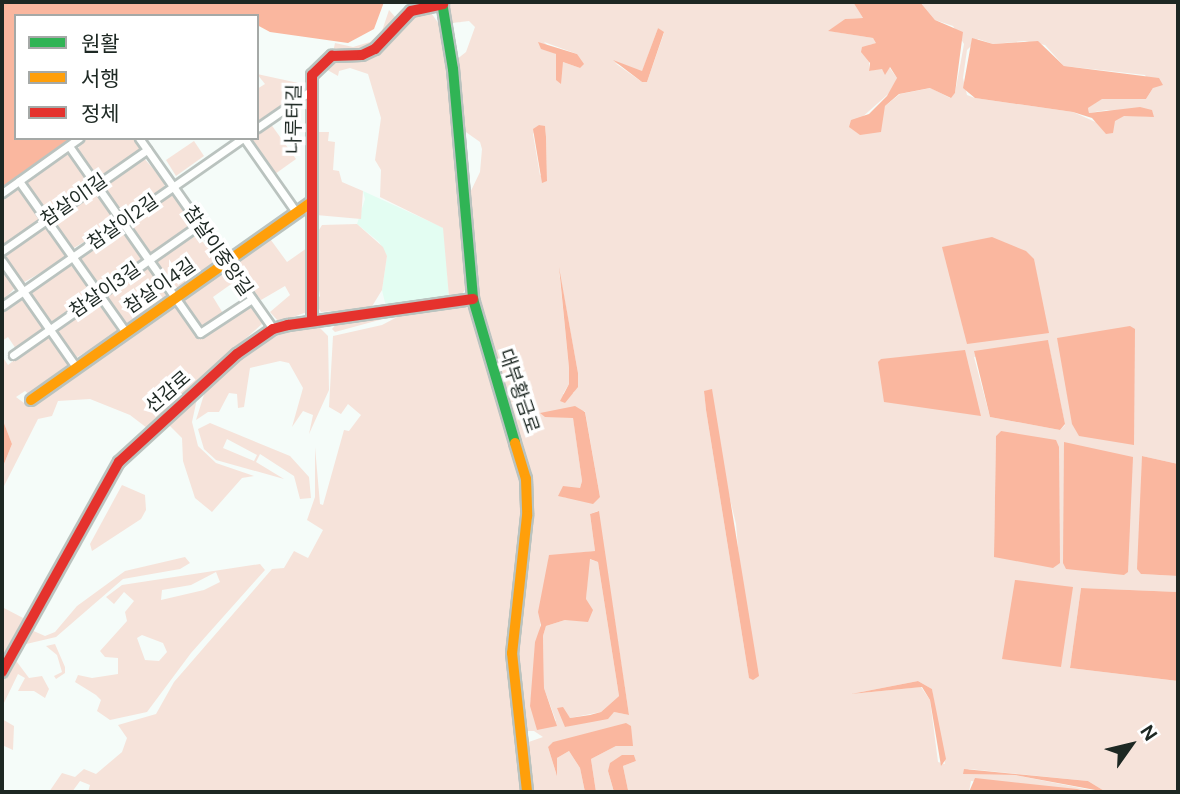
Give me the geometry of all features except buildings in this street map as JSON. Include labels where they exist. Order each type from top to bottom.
[{"type":"street","name":"나루터길","points":[[312,320],[312,75],[324,60],[362,55],[375,48],[411,10],[442,3]]},
{"type":"street","name":"대부황금로","points":[[442,3],[473,299],[526,479],[527,516],[512,672],[527,792]]},
{"type":"street","points":[[259,127],[312,90]]},
{"type":"street","points":[[2,193],[76,140]]},
{"type":"street","name":"참살이중앙길","points":[[140,140],[273,329]]},
{"type":"street","name":"참살이2길","points":[[2,306],[241,140]]},
{"type":"street","points":[[245,140],[296,212]]},
{"type":"street","points":[[69,146],[200,334],[252,299]]},
{"type":"street","name":"참살이1길","points":[[2,251],[147,150]]},
{"type":"street","points":[[19,181],[125,331]]},
{"type":"street","name":"참살이4길","points":[[31,400],[125,331],[310,203]]},
{"type":"street","name":"참살이3길","points":[[13,355],[199,225]]},
{"type":"street","points":[[2,261],[76,367]]},
{"type":"street","name":"선감로","points":[[2,672],[119,462],[237,354],[273,329],[312,320],[473,299]]},
{"type":"shaded area","points":[[2,2],[384,2],[374,29],[348,43],[270,32],[259,26],[259,14],[14,14],[14,140],[68,140],[2,187]]},
{"type":"shaded area","points":[[445,2],[853,2],[863,18],[845,19],[829,31],[873,38],[877,43],[869,45],[869,71],[882,68],[885,74],[889,67],[897,78],[895,88],[860,119],[881,116],[885,106],[900,94],[931,88],[950,98],[955,93],[964,44],[953,26],[935,20],[920,2],[1178,2],[1178,464],[1142,456],[1141,574],[1178,576],[1178,592],[1081,588],[1070,668],[1178,681],[1178,792],[1106,792],[1088,781],[969,769],[963,774],[1015,775],[1101,792],[971,781],[969,792],[634,792],[628,790],[623,766],[636,761],[634,755],[608,771],[614,792],[596,792],[591,759],[616,746],[633,746],[565,740],[548,747],[556,773],[557,758],[569,751],[580,768],[585,792],[530,792],[523,744],[543,737],[534,731],[524,731],[514,677],[529,474],[477,304],[468,197],[480,172],[482,149],[480,142],[463,130],[456,60],[466,52],[475,27],[469,21],[452,23]],"holes":[[[658,28],[664,33],[647,82],[642,82],[615,63],[642,72]],[[978,39],[993,44],[1025,41],[1045,45],[1064,66],[1145,75],[1153,88],[1146,99],[1101,99],[1088,108],[1089,113],[1107,110],[1153,117],[1124,115],[1100,124],[1073,112],[967,95],[963,78],[967,50]],[[544,42],[577,54],[580,68],[563,62],[556,80],[556,54]],[[539,125],[545,127],[547,180],[540,175],[533,134]],[[559,269],[578,373],[574,393],[563,394],[569,384],[569,368]],[[1048,341],[1065,425],[1060,430],[990,417],[974,357]],[[704,391],[736,524],[749,678]],[[585,411],[600,497],[564,498],[580,488],[582,481],[573,417],[564,415]],[[1001,431],[994,557],[996,436]],[[598,511],[629,715],[614,712],[565,727],[565,714],[570,718],[601,712],[619,696],[598,562],[589,559],[586,599],[565,620],[546,626],[543,636],[544,688],[556,721],[530,706],[549,556],[595,551],[590,514]],[[918,681],[932,689],[945,764],[938,762],[930,700],[921,687],[851,694]]]},
{"type":"shaded area","points":[[853,2],[920,2],[935,20],[963,32],[955,93],[951,98],[930,88],[899,94],[885,106],[881,132],[860,135],[849,127],[851,120],[869,114],[887,96],[897,78],[890,67],[885,75],[882,69],[869,71],[870,63],[861,52],[862,47],[876,43],[873,38],[828,31],[845,19],[863,18]]},
{"type":"shaded area","points":[[389,10],[396,18],[386,35],[364,51],[333,52],[335,43],[353,47],[370,42],[382,31]]},
{"type":"shaded area","points":[[429,10],[444,31],[469,284],[462,294],[449,297],[443,228],[380,197],[381,170],[375,160],[381,118],[368,74],[350,68],[339,71],[338,76],[324,68],[329,59],[361,58],[407,18]]},
{"type":"shaded area","points":[[658,28],[664,32],[647,82],[642,82],[613,60],[642,71]]},
{"type":"shaded area","points":[[972,38],[993,44],[1038,41],[1064,66],[1159,78],[1163,85],[1153,88],[1146,99],[1102,99],[1088,108],[1089,113],[1140,107],[1152,110],[1154,117],[1124,116],[1115,121],[1113,133],[1106,134],[1092,118],[1073,112],[975,98],[963,88]]},
{"type":"shaded area","points":[[538,42],[577,54],[584,64],[580,68],[563,62],[561,84],[556,80],[556,54],[541,49]]},
{"type":"shaded area","points":[[259,74],[303,84],[302,92],[259,120],[259,88],[265,84]]},
{"type":"shaded area","points":[[270,123],[296,159],[275,174],[253,140],[259,140],[259,133]]},
{"type":"shaded area","points":[[539,125],[545,126],[546,137],[547,181],[542,183],[533,129]]},
{"type":"shaded area","points":[[315,132],[329,132],[328,141],[335,142],[333,170],[339,171],[342,182],[363,191],[361,219],[316,215]]},
{"type":"shaded area","points":[[84,140],[135,140],[141,148],[100,179],[94,178],[76,151]]},
{"type":"shaded area","points":[[194,141],[204,156],[176,176],[166,160]]},
{"type":"shaded area","points":[[66,152],[90,180],[89,187],[50,213],[44,212],[26,180]]},
{"type":"shaded area","points":[[142,156],[165,182],[164,188],[127,215],[120,215],[102,188],[104,183]]},
{"type":"shaded area","points":[[16,188],[21,189],[40,220],[2,246],[2,197]]},
{"type":"shaded area","points":[[92,191],[98,192],[116,218],[115,224],[72,249],[53,223],[54,218]]},
{"type":"shaded area","points":[[363,191],[444,228],[449,297],[386,307],[382,290],[387,256],[379,242],[357,224],[365,199]]},
{"type":"shaded area","points":[[168,194],[174,196],[191,220],[190,227],[152,253],[147,252],[129,226],[130,221]]},
{"type":"shaded area","points":[[357,224],[383,247],[387,256],[382,290],[371,308],[321,312],[315,302],[320,296],[316,269],[319,230],[322,225]]},
{"type":"shaded area","points":[[42,226],[48,227],[66,258],[21,284],[2,257],[4,252]]},
{"type":"shaded area","points":[[118,230],[123,230],[141,256],[140,262],[102,288],[79,261],[80,256]]},
{"type":"shaded area","points":[[194,232],[217,258],[217,264],[178,291],[173,290],[156,259]]},
{"type":"shaded area","points":[[268,236],[287,262],[307,248],[307,312],[279,322],[270,312],[290,295],[285,286],[261,300],[233,267],[235,260]]},
{"type":"shaded area","points":[[992,237],[1026,251],[1034,259],[1049,333],[967,344],[942,247]]},
{"type":"shaded area","points":[[69,263],[92,290],[91,295],[54,323],[47,322],[29,296],[31,289]]},
{"type":"shaded area","points":[[2,266],[16,287],[2,301]]},
{"type":"shaded area","points":[[144,266],[150,267],[168,298],[128,325],[104,298],[106,292]]},
{"type":"shaded area","points":[[559,267],[578,373],[578,387],[565,403],[560,401],[569,384],[569,368]]},
{"type":"shaded area","points":[[220,269],[234,282],[213,297],[224,315],[205,328],[199,328],[181,302],[182,295]]},
{"type":"shaded area","points":[[19,298],[24,299],[43,325],[42,331],[16,349],[8,337],[2,341],[2,310]]},
{"type":"shaded area","points":[[94,300],[109,314],[118,333],[74,359],[54,332],[56,327]]},
{"type":"shaded area","points":[[173,304],[198,338],[245,306],[254,309],[263,323],[147,428],[130,415],[90,399],[58,401],[52,416],[38,419],[2,490],[2,469],[12,444],[2,418],[2,356],[8,365],[46,335],[70,364],[31,396],[25,391],[16,397],[28,406]]},
{"type":"shaded area","points":[[461,305],[472,310],[521,470],[524,514],[508,675],[523,792],[88,792],[90,785],[80,781],[72,792],[49,792],[62,773],[75,777],[84,769],[96,774],[122,752],[127,738],[118,725],[156,714],[174,682],[272,569],[284,568],[294,551],[308,558],[323,530],[307,520],[315,497],[315,447],[320,504],[323,505],[344,430],[349,431],[361,415],[348,404],[341,414],[329,407],[333,336],[382,325],[403,314]]},
{"type":"shaded area","points":[[394,316],[335,332],[332,329],[336,324]]},
{"type":"shaded area","points":[[1130,326],[1135,329],[1134,445],[1079,436],[1072,424],[1057,338]]},
{"type":"shaded area","points":[[296,327],[319,327],[328,336],[329,390],[309,434],[313,415],[303,411],[292,427],[303,388],[289,363],[280,361],[250,368],[244,407],[238,408],[237,394],[229,393],[219,412],[208,412],[196,420],[207,385],[224,369],[260,344]]},
{"type":"shaded area","points":[[1048,340],[1065,424],[1060,430],[990,417],[974,351]]},
{"type":"shaded area","points":[[965,350],[981,416],[884,402],[878,362],[881,359]]},
{"type":"shaded area","points":[[712,389],[759,676],[753,680],[749,678],[706,410],[704,391]]},
{"type":"shaded area","points":[[198,394],[192,422],[198,446],[216,463],[254,476],[242,478],[212,512],[195,498],[183,461],[182,438],[167,423]]},
{"type":"shaded area","points":[[575,406],[585,412],[600,497],[593,504],[558,496],[563,486],[580,488],[582,481],[573,418],[545,417],[540,413]]},
{"type":"shaded area","points":[[2,418],[12,444],[2,469]]},
{"type":"shaded area","points":[[210,423],[290,456],[309,477],[311,498],[300,499],[294,476],[260,454],[256,462],[284,479],[216,460],[204,449],[198,429]],"holes":[[[227,439],[257,455],[254,461],[223,448]]]},
{"type":"shaded area","points":[[1001,431],[1056,440],[1059,447],[1060,563],[1053,568],[994,557],[996,436]]},
{"type":"shaded area","points":[[1064,442],[1133,457],[1128,572],[1124,575],[1066,569],[1063,563]]},
{"type":"shaded area","points":[[1142,456],[1178,464],[1178,576],[1141,574],[1137,569]]},
{"type":"shaded area","points":[[122,485],[145,495],[146,510],[141,519],[92,551],[90,544]]},
{"type":"shaded area","points":[[599,511],[629,715],[614,712],[608,719],[565,727],[557,708],[563,707],[570,718],[590,715],[601,712],[619,696],[598,562],[590,559],[586,599],[593,610],[588,622],[565,620],[546,626],[543,636],[544,688],[557,726],[537,730],[530,706],[535,642],[541,625],[538,612],[549,555],[595,551],[590,514]]},
{"type":"shaded area","points":[[185,557],[190,563],[180,569],[123,579],[56,637],[22,645],[29,629],[45,636],[55,632],[77,606],[125,571]]},
{"type":"shaded area","points":[[260,564],[265,570],[191,653],[147,712],[110,720],[97,711],[101,700],[75,682],[78,675],[92,678],[118,674],[118,658],[105,657],[100,651],[127,621],[125,612],[134,601],[124,592],[114,604],[106,597],[122,585]],"holes":[[[216,572],[220,582],[204,590],[161,600],[162,590],[191,585]],[[142,635],[163,643],[167,652],[159,661],[145,660],[137,638]]]},
{"type":"shaded area","points":[[1015,580],[1073,587],[1061,667],[1002,659]]},
{"type":"shaded area","points":[[1081,588],[1178,592],[1178,681],[1070,668]]},
{"type":"shaded area","points":[[2,607],[25,619],[2,665]]},
{"type":"shaded area","points":[[55,644],[65,667],[65,673],[56,679],[54,676],[62,672],[57,655],[46,646]]},
{"type":"shaded area","points":[[14,658],[29,678],[42,676],[49,689],[45,698],[34,691],[18,691],[25,678],[18,674],[2,707],[2,682]]},
{"type":"shaded area","points":[[918,681],[932,689],[946,759],[941,766],[930,700],[922,687],[851,694]]},
{"type":"shaded area","points":[[2,719],[14,726],[13,750],[2,745]]},
{"type":"shaded area","points":[[626,723],[631,726],[633,746],[616,746],[591,759],[596,792],[585,792],[580,768],[569,751],[557,758],[557,776],[548,747],[553,742]]},
{"type":"shaded area","points":[[622,755],[634,755],[636,761],[623,766],[628,790],[634,792],[614,792],[608,771],[610,763]]},
{"type":"shaded area","points":[[964,769],[1088,781],[1106,792],[1015,775],[963,774]]},
{"type":"shaded area","points":[[975,778],[1077,789],[1088,792],[969,792]]},
{"type":"traffic: fast","points":[[442,2],[453,69],[473,299],[515,443]]},
{"type":"traffic: slow","points":[[31,400],[310,203]]},
{"type":"traffic: slow","points":[[515,443],[526,479],[527,516],[512,653],[527,792]]},
{"type":"traffic: jam","points":[[312,321],[312,75],[332,56],[362,55],[375,49],[411,11],[443,4]]},
{"type":"traffic: jam","points":[[2,672],[119,462],[237,354],[273,329],[288,325],[473,299]]}]
